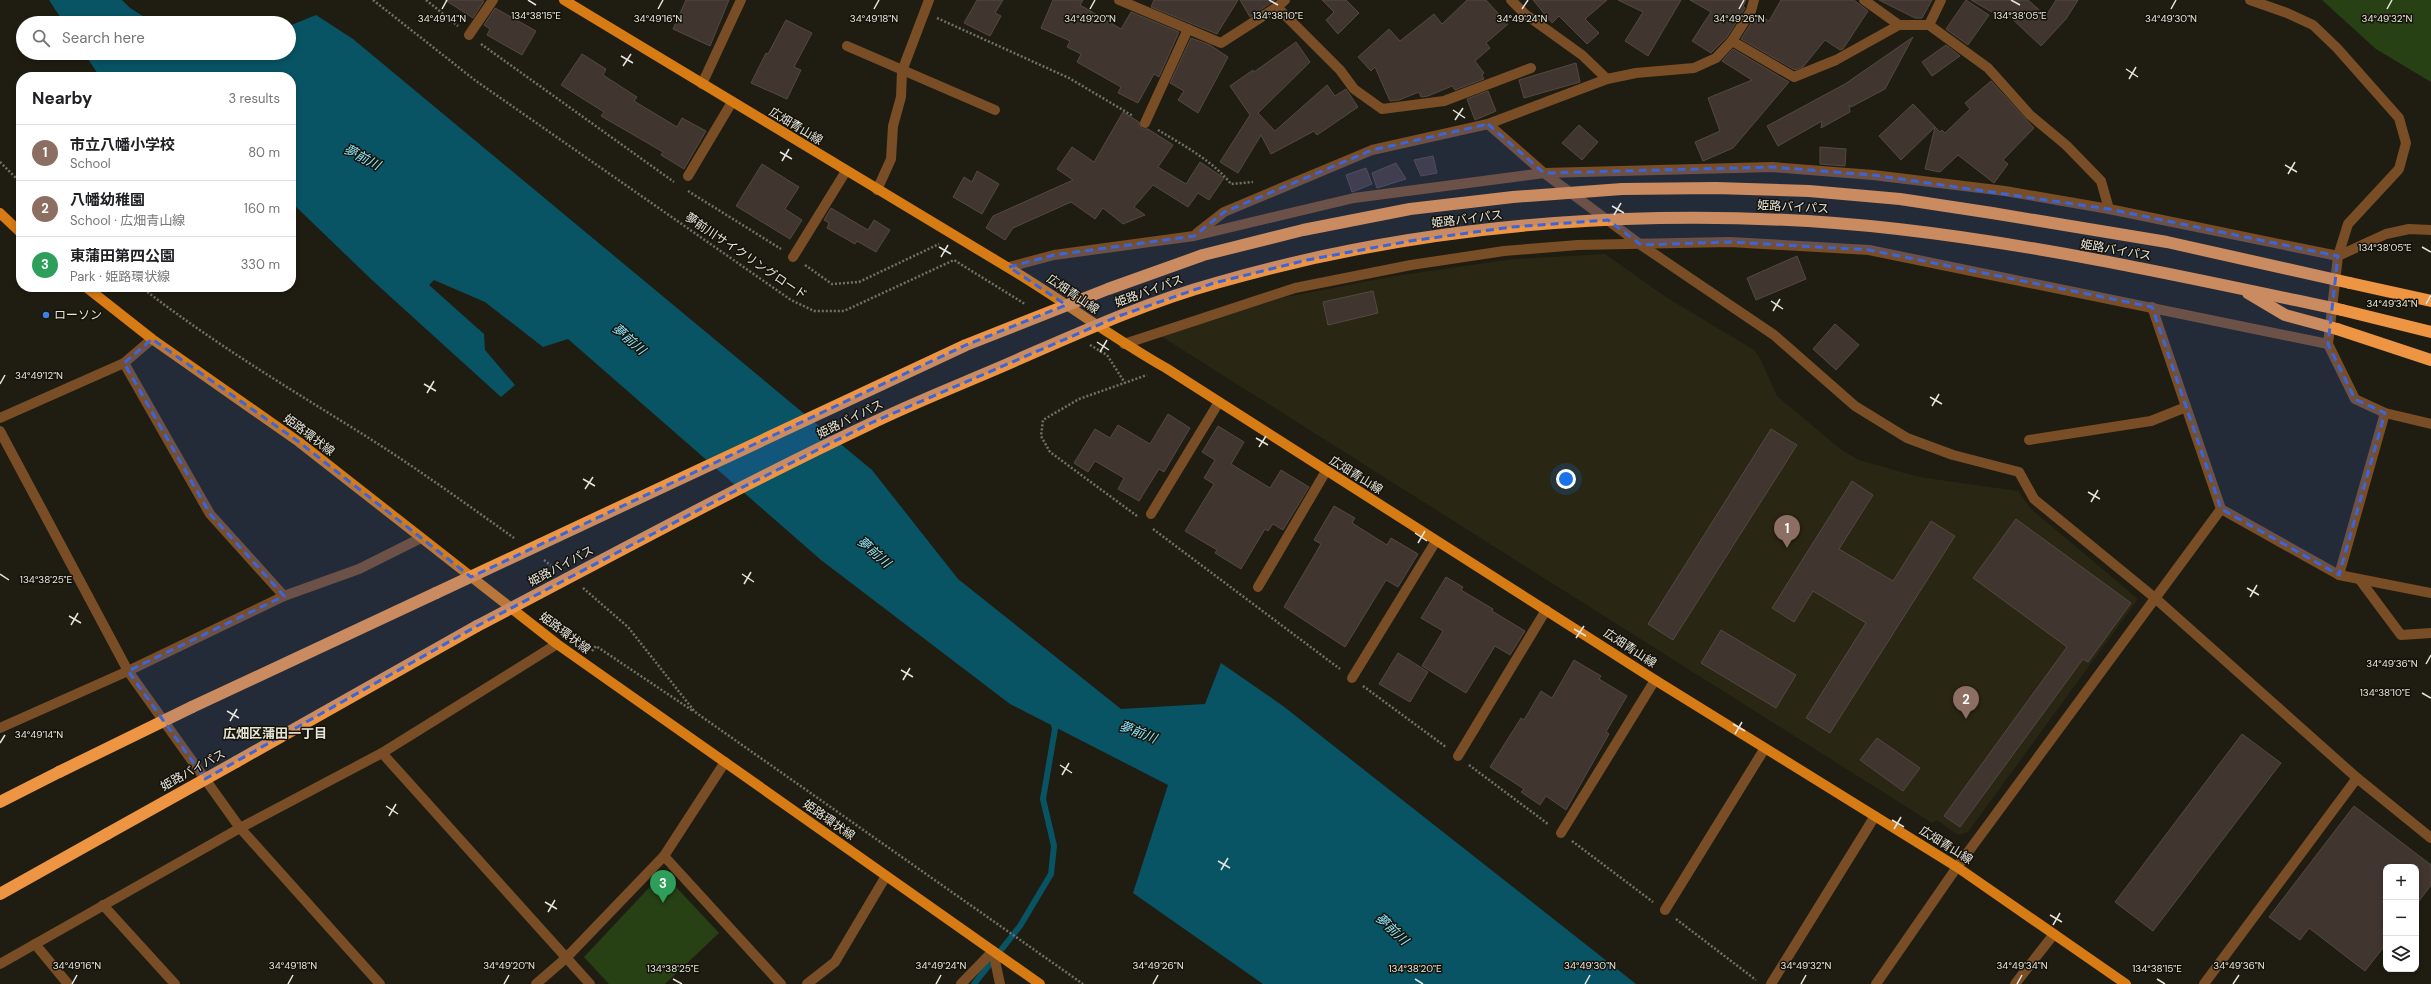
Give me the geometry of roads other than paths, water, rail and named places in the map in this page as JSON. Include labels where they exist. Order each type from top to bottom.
[{"type":"highway","name":"姫路バイパス","points":[[0,802],[192,707],[966,345],[1108,289],[1203,255],[1303,230],[1410,209],[1513,197],[1622,189],[1716,188],[1808,191],[1900,199],[1992,212],[2167,242],[2431,301]]},
{"type":"highway","name":"姫路バイパス","points":[[0,894],[477,626],[727,495],[880,419],[1119,316],[1214,283],[1307,260],[1410,241],[1512,227],[1623,219],[1714,217],[1807,221],[1897,229],[1974,239],[2239,288],[2342,310],[2431,332]]},
{"type":"highway","points":[[2239,288],[2285,315],[2337,329],[2431,360]]},
{"type":"main road","name":"広畑青山線","points":[[564,0],[877,190],[1008,267],[1124,344],[1219,402],[1655,680],[1957,867],[2126,984]]},
{"type":"main road","points":[[0,213],[16,228]]},
{"type":"main road","name":"姫路環状線","points":[[92,292],[152,339],[299,442],[557,644],[1040,984]]},
{"type":"street","points":[[469,35],[493,0]]},
{"type":"street","points":[[702,84],[741,0]]},
{"type":"street","points":[[877,190],[891,159],[893,126],[901,97],[902,71],[929,0]]},
{"type":"street","points":[[1119,0],[1221,43],[1277,7],[1285,0]]},
{"type":"street","points":[[1511,0],[1525,14],[1582,55],[1607,79]]},
{"type":"street","points":[[1194,236],[1224,212],[1372,150],[1488,124],[1607,79],[1636,72],[1694,68],[1716,58],[1732,42],[1751,11],[1754,0]]},
{"type":"street","points":[[1864,0],[1899,25]]},
{"type":"street","points":[[1929,25],[1941,0]]},
{"type":"street","points":[[2250,0],[2287,13],[2313,25],[2337,48],[2399,118],[2406,143],[2399,169],[2348,224],[2338,256],[2328,344],[2355,399],[2385,413],[2431,424]]},
{"type":"street","points":[[1277,7],[1340,70],[1354,89],[1382,109],[1444,101],[1531,68]]},
{"type":"street","points":[[1732,42],[1794,77],[1836,60],[1899,25],[1929,25],[1988,68],[2030,116],[2066,145],[2101,180],[2109,208]]},
{"type":"street","points":[[1145,123],[1188,29]]},
{"type":"street","points":[[847,46],[995,110]]},
{"type":"street","points":[[688,176],[732,102]]},
{"type":"street","points":[[1488,124],[1544,173],[1642,245],[1774,335],[1855,406],[1907,438],[1953,455],[2019,472],[2034,499],[2155,598],[2357,778],[2431,838]]},
{"type":"street","points":[[1008,267],[1054,255],[1194,236],[1354,198],[1544,173],[1772,168],[1873,175],[2006,191],[2109,208],[2338,256],[2386,234],[2409,230],[2431,230]]},
{"type":"street","points":[[793,256],[846,171]]},
{"type":"street","points":[[1124,344],[1295,288],[1411,265],[1504,252],[1578,246],[1730,242],[1869,250],[2328,344]]},
{"type":"street","points":[[2152,307],[2221,509],[2339,575],[2431,593]]},
{"type":"street","points":[[0,418],[124,363],[152,339]]},
{"type":"street","points":[[124,363],[210,514],[284,596]]},
{"type":"street","points":[[1151,514],[1219,402]]},
{"type":"street","points":[[2029,440],[2151,421],[2186,407]]},
{"type":"street","points":[[2339,575],[2385,413]]},
{"type":"street","points":[[0,431],[128,671],[240,828],[380,984]]},
{"type":"street","points":[[1258,587],[1326,471]]},
{"type":"street","points":[[1876,984],[1957,867],[2221,509]]},
{"type":"street","points":[[0,728],[128,671],[284,596],[359,569],[421,538]]},
{"type":"street","points":[[1352,678],[1436,541]]},
{"type":"street","points":[[2360,580],[2401,635],[2431,633]]},
{"type":"street","points":[[1458,756],[1546,610]]},
{"type":"street","points":[[0,964],[240,828],[382,753],[557,644]]},
{"type":"street","points":[[1560,833],[1655,680]]},
{"type":"street","points":[[1664,910],[1765,748]]},
{"type":"street","points":[[382,753],[590,984]]},
{"type":"street","points":[[536,984],[566,958],[664,856],[725,762]]},
{"type":"street","points":[[2204,984],[2357,778]]},
{"type":"street","points":[[1771,984],[1876,816]]},
{"type":"street","points":[[664,856],[781,984]]},
{"type":"street","points":[[808,984],[835,962],[886,876]]},
{"type":"street","points":[[103,905],[175,984]]},
{"type":"street","points":[[2014,984],[2054,934]]},
{"type":"street","points":[[35,944],[68,984]]},
{"type":"street","points":[[961,984],[993,951]]},
{"type":"street","points":[[993,951],[1000,984]]},
{"type":"water","points":[[49,0],[122,0],[130,8],[143,16],[59,16]]},
{"type":"water","name":"夢前川","points":[[316,15],[353,39],[872,470],[958,579],[1121,709],[1205,704],[1221,663],[1283,706],[1636,984],[1263,984],[1133,893],[1168,785],[1010,704],[821,560],[568,339],[543,347],[485,302],[434,280],[429,285],[484,334],[485,350],[515,385],[501,397],[372,280],[296,207],[296,72],[97,72],[89,60],[296,60],[296,23]]},
{"type":"waterway","points":[[974,984],[1020,926],[1051,874],[1054,846],[1043,799],[1055,729],[1053,721]]},
{"type":"place","name":"ローソン","points":[[46,315]]},
{"type":"place","name":"市立八幡小学校","points":[[1787,548]]},
{"type":"place","name":"八幡幼稚園","points":[[1966,719]]},
{"type":"place","name":"東蒲田第四公園","points":[[663,903]]},
{"type":"district","name":"広畑区蒲田一丁目","points":[[275,733]]}]
